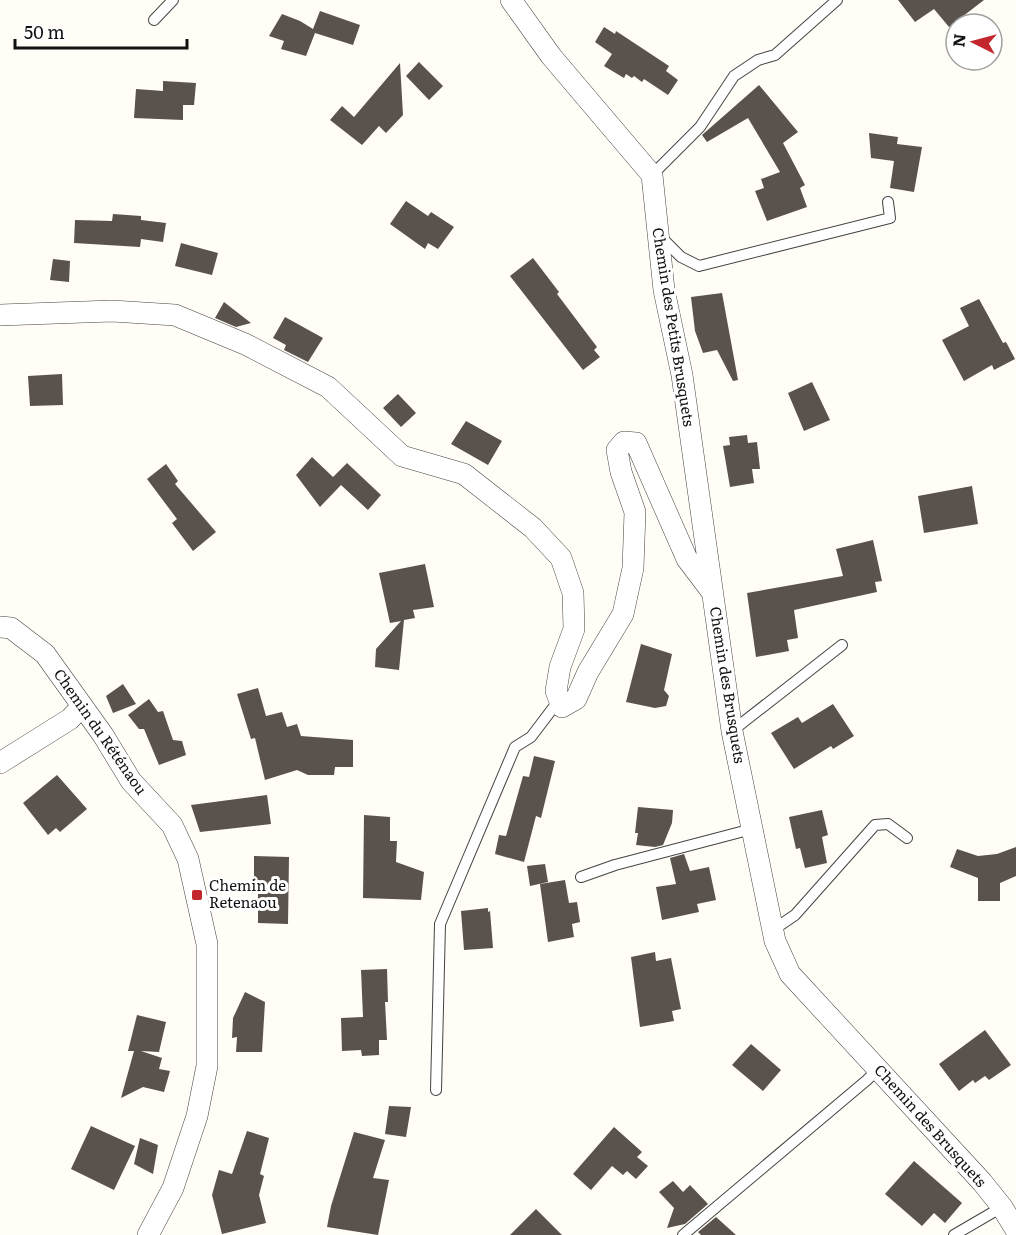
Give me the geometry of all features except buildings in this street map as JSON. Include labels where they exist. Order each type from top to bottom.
[{"type":"street","points":[[511,0],[551,56],[652,175]]},
{"type":"street","name":"Chemin des Petits Brusquets","points":[[652,175],[664,290],[682,375],[713,593]]},
{"type":"street","points":[[0,315],[112,311],[175,315],[245,344],[328,387],[402,456],[464,474],[533,528],[561,558],[573,593],[574,629],[560,667],[556,691],[559,700]]},
{"type":"street","name":"Chemin des Brusquets","points":[[559,700],[562,706],[576,699],[588,672],[623,614],[633,568],[635,513],[621,472],[617,450],[624,442],[636,443],[687,560],[713,593],[732,731],[775,941],[790,974],[1002,1207],[1016,1230]]},
{"type":"street","name":"Chemin du Réténaou","points":[[0,627],[11,628],[45,654],[104,735],[131,781],[172,825],[188,859],[207,944],[207,1066],[197,1116],[173,1188],[148,1235]]},
{"type":"street","points":[[0,763],[70,719],[82,706]]},
{"type":"lane","points":[[154,20],[173,0]]},
{"type":"lane","points":[[652,175],[700,127],[734,76],[758,60],[775,55],[837,0]]},
{"type":"lane","points":[[658,234],[681,257],[699,266],[890,218],[888,202]]},
{"type":"lane","points":[[732,731],[842,645]]},
{"type":"lane","points":[[436,1090],[440,924],[515,747],[531,737],[559,700]]},
{"type":"lane","points":[[773,930],[795,915],[875,825],[888,824],[907,838]]},
{"type":"lane","points":[[581,877],[615,865],[752,829]]},
{"type":"lane","points":[[682,1235],[878,1069]]},
{"type":"lane","points":[[954,1235],[1002,1207]]},
{"type":"place","name":"Chemin de Retenaou","points":[[197,895]]}]
